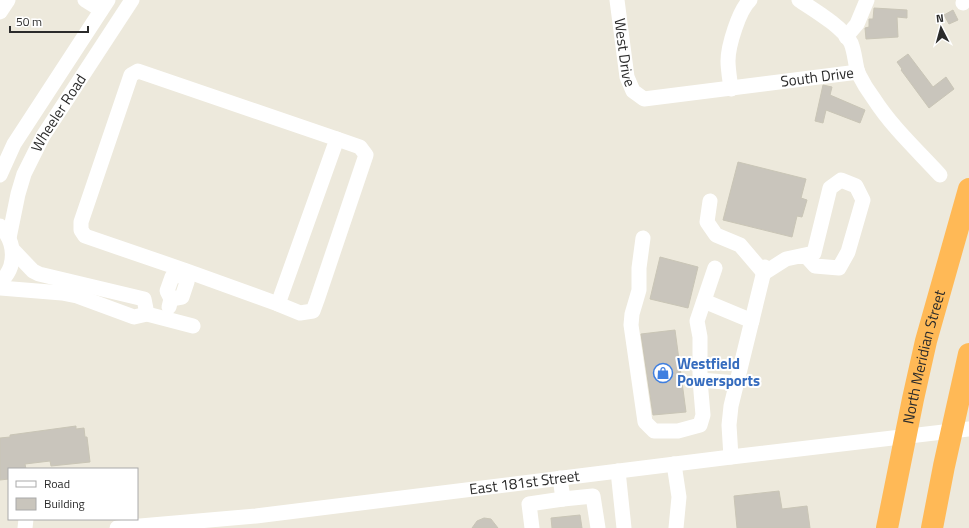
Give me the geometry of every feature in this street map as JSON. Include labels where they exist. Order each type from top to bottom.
[{"type":"highway","name":"North Meridian Street","points":[[887,528],[913,399],[942,284],[969,189]]},
{"type":"highway","points":[[932,528],[969,354]]},
{"type":"street","points":[[0,12],[8,0]]},
{"type":"street","points":[[86,0],[104,5]]},
{"type":"street","name":"Wheeler Road","points":[[0,282],[9,270],[13,257],[7,238],[24,174],[43,136],[132,0]]},
{"type":"street","name":"West Drive","points":[[617,0],[628,77],[633,91],[644,99]]},
{"type":"street","points":[[731,89],[729,54],[737,23],[750,0]]},
{"type":"street","points":[[799,0],[827,18],[846,37],[850,42],[855,56],[858,72]]},
{"type":"street","points":[[846,37],[857,24],[868,0]]},
{"type":"street","name":"Wheeler Road","points":[[0,175],[14,144],[104,5]]},
{"type":"street","points":[[138,71],[145,73],[360,147],[366,155],[312,311],[300,313],[278,304],[183,272],[85,236],[81,230],[81,222],[131,75],[138,71]]},
{"type":"street","name":"South Drive","points":[[644,99],[858,72],[873,99],[940,175]]},
{"type":"street","points":[[278,304],[336,139]]},
{"type":"street","points":[[764,270],[786,259],[814,253],[830,188],[841,180],[856,186],[863,200],[848,252],[839,268],[815,266],[805,255]]},
{"type":"street","points":[[710,201],[707,222],[716,235],[740,245],[764,270]]},
{"type":"street","points":[[7,238],[33,271],[39,274],[144,299],[147,314]]},
{"type":"street","points":[[643,238],[639,268],[639,290],[632,314],[631,325],[645,422],[654,431],[678,431],[700,426],[703,415],[700,380],[700,337],[697,322],[715,268]]},
{"type":"street","points":[[731,457],[729,425],[731,406],[764,270]]},
{"type":"street","points":[[165,318],[171,298],[182,297],[187,282],[183,272]]},
{"type":"street","points":[[0,288],[62,293],[77,296],[134,317],[147,314],[193,326]]},
{"type":"street","points":[[704,301],[752,321]]},
{"type":"street","points":[[700,380],[737,383]]},
{"type":"street","name":"East 181st Street","points":[[117,528],[257,522],[560,478],[969,429]]},
{"type":"street","points":[[674,464],[679,497],[676,528]]},
{"type":"street","points":[[618,471],[624,528]]},
{"type":"street","points":[[560,478],[563,499]]},
{"type":"street","points":[[532,528],[529,504],[593,496],[598,528]]},
{"type":"building","points":[[874,8],[907,10],[907,18],[897,17],[898,37],[866,39],[865,28],[869,27],[869,19],[873,19]]},
{"type":"building","points":[[953,10],[958,20],[949,24],[944,15]]},
{"type":"building","points":[[908,54],[933,87],[946,77],[954,89],[929,108],[901,70],[902,69],[897,62]]},
{"type":"building","points":[[823,85],[832,87],[830,95],[865,110],[860,123],[826,110],[823,123],[815,121]]},
{"type":"building","points":[[738,162],[806,179],[801,198],[807,200],[802,217],[797,216],[792,237],[723,220]]},
{"type":"building","points":[[660,257],[698,267],[688,308],[650,299]]},
{"type":"building","name":"Westfield Powersports","points":[[675,330],[686,412],[653,415],[641,334]]},
{"type":"building","points":[[76,426],[76,429],[84,428],[85,437],[87,437],[90,462],[51,466],[50,461],[25,464],[26,468],[8,468],[8,479],[0,480],[0,438],[10,437],[10,435]]},
{"type":"building","points":[[779,491],[782,509],[807,506],[810,528],[737,528],[734,496]]},
{"type":"building","points":[[580,515],[582,528],[552,528],[551,518]]},
{"type":"building","points":[[484,518],[491,519],[498,528],[472,528],[477,521]]},
{"type":"place","name":"Westfield Powersports","points":[[663,373]]}]
